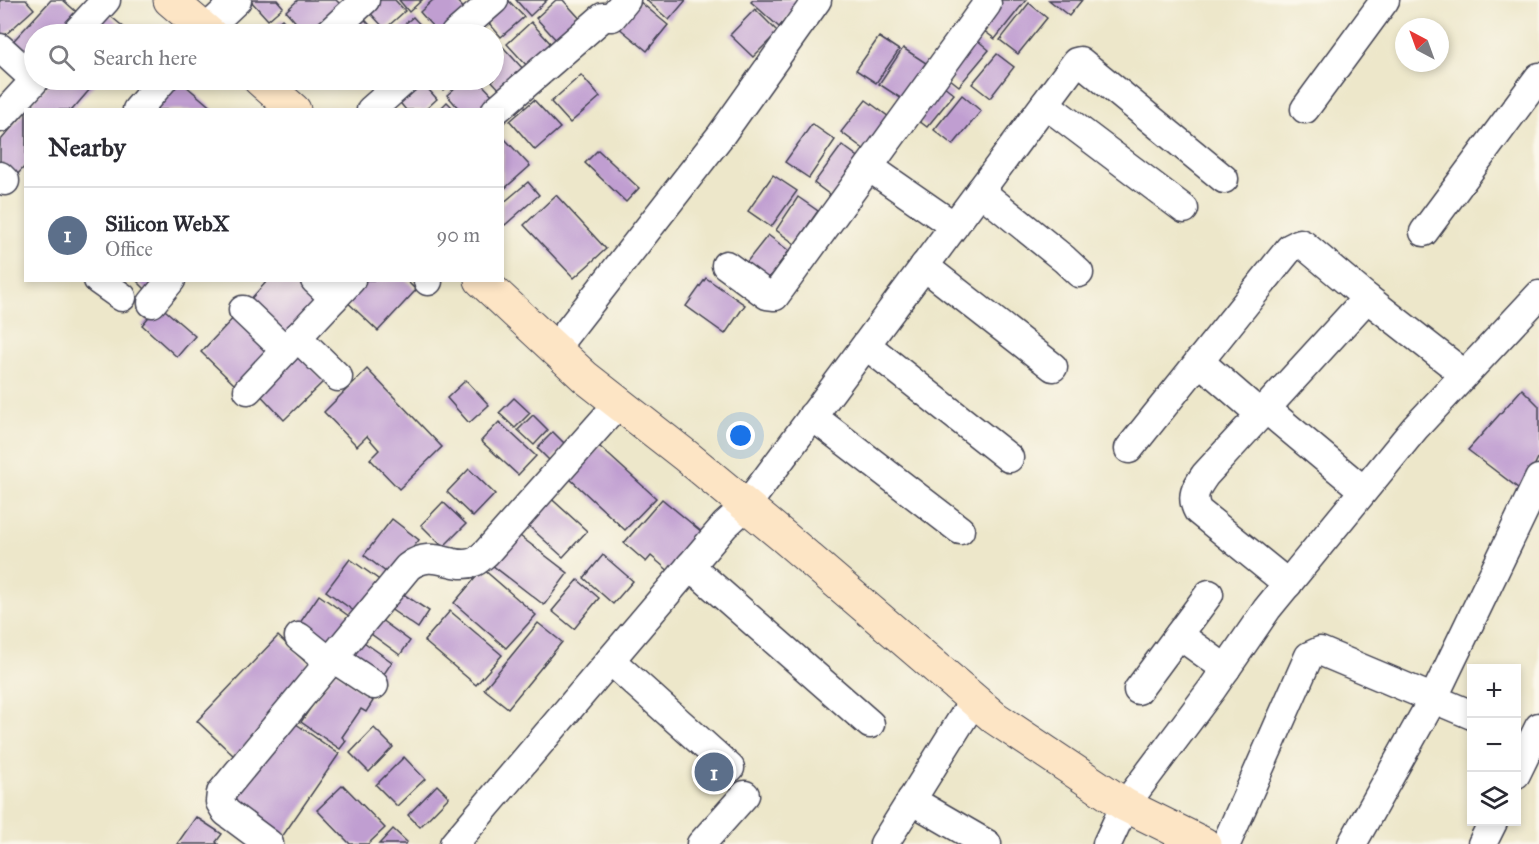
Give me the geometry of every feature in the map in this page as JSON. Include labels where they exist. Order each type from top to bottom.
[{"type":"street","points":[[84,24],[106,0]]},
{"type":"street","points":[[170,0],[195,24]]},
{"type":"street","points":[[214,24],[237,0]]},
{"type":"street","points":[[339,24],[365,0]]},
{"type":"street","points":[[466,24],[494,0]]},
{"type":"street","points":[[498,108],[594,8],[612,17],[626,0]]},
{"type":"street","points":[[555,348],[721,135],[817,0]]},
{"type":"street","points":[[1305,109],[1385,0]]},
{"type":"street","points":[[726,265],[767,295],[775,296],[987,4]]},
{"type":"street","points":[[0,48],[24,70]]},
{"type":"street","points":[[454,844],[725,525],[746,506],[1076,62],[1080,61],[1224,179]]},
{"type":"street","points":[[1424,232],[1539,77]]},
{"type":"street","points":[[0,118],[26,90]]},
{"type":"street","points":[[139,108],[154,90]]},
{"type":"street","points":[[373,108],[394,90]]},
{"type":"street","points":[[1045,104],[1184,209]]},
{"type":"street","points":[[869,167],[954,225]]},
{"type":"street","points":[[980,191],[1058,253],[1079,273]]},
{"type":"street","points":[[1129,449],[1295,243],[1304,245],[1366,298],[1464,374]]},
{"type":"street","points":[[924,266],[1053,367]]},
{"type":"street","points":[[101,282],[122,297]]},
{"type":"street","points":[[152,303],[169,282]]},
{"type":"street","points":[[484,282],[618,404],[686,456],[995,718],[1125,805],[1204,844]]},
{"type":"street","points":[[248,390],[291,343],[333,286]]},
{"type":"street","points":[[1107,844],[1125,805],[1288,584],[1414,428],[1539,295]]},
{"type":"street","points":[[1288,584],[1198,511],[1193,502],[1194,491],[1205,475],[1366,298]]},
{"type":"street","points":[[243,310],[338,377]]},
{"type":"street","points":[[866,345],[1009,458]]},
{"type":"street","points":[[1199,361],[1363,490]]},
{"type":"street","points":[[269,844],[226,812],[220,802],[221,792],[408,567],[415,562],[430,559],[462,564],[475,562],[486,553],[618,404]]},
{"type":"street","points":[[813,416],[960,530]]},
{"type":"street","points":[[1352,844],[1433,699],[1539,479]]},
{"type":"street","points":[[690,566],[870,724]]},
{"type":"street","points":[[1138,690],[1209,594]]},
{"type":"street","points":[[1179,635],[1226,669]]},
{"type":"street","points":[[299,637],[331,660],[374,685]]},
{"type":"street","points":[[1226,844],[1309,656],[1313,653],[1320,651],[1467,713]]},
{"type":"street","points":[[610,660],[730,768]]},
{"type":"street","points":[[884,844],[974,700]]},
{"type":"street","points":[[1517,772],[1532,737]]},
{"type":"street","points":[[700,844],[745,795]]},
{"type":"street","points":[[911,800],[987,844]]},
{"type":"street","points":[[1482,844],[1491,826]]},
{"type":"building","points":[[0,0],[26,0],[34,9],[3,37],[0,33]]},
{"type":"building","points":[[51,0],[63,0],[81,16],[73,24],[29,24]]},
{"type":"building","points":[[250,0],[277,0],[283,7],[268,20]]},
{"type":"building","points":[[298,0],[336,0],[341,5],[318,24],[297,24],[286,11]]},
{"type":"building","points":[[368,0],[395,0],[405,11],[391,24],[380,24],[363,5]]},
{"type":"building","points":[[399,0],[422,0],[409,12]]},
{"type":"building","points":[[433,0],[456,0],[467,12],[452,24],[430,24],[420,12]]},
{"type":"building","points":[[508,0],[524,17],[504,34],[504,24],[490,24],[482,15]]},
{"type":"building","points":[[516,0],[547,0],[530,16]]},
{"type":"building","points":[[556,0],[563,0],[583,22],[559,43],[536,18]]},
{"type":"building","points":[[646,0],[686,0],[669,20]]},
{"type":"building","points":[[753,0],[803,1],[779,27],[751,2]]},
{"type":"building","points":[[1000,0],[1026,0],[995,39],[979,27]]},
{"type":"building","points":[[1049,0],[1082,0],[1069,16]]},
{"type":"building","points":[[639,1],[668,25],[647,51],[618,27]]},
{"type":"building","points":[[1029,3],[1047,18],[1018,54],[1000,40]]},
{"type":"building","points":[[755,9],[778,32],[753,57],[730,35]]},
{"type":"building","points":[[357,11],[369,24],[343,24]]},
{"type":"building","points":[[108,14],[120,24],[99,24]]},
{"type":"building","points":[[413,17],[420,24],[405,24]]},
{"type":"building","points":[[282,19],[287,24],[276,24]]},
{"type":"building","points":[[531,22],[552,45],[528,67],[507,44]]},
{"type":"building","points":[[24,29],[24,60],[5,50]]},
{"type":"building","points":[[970,34],[989,50],[959,86],[940,71]]},
{"type":"building","points":[[879,37],[899,50],[876,83],[856,70]]},
{"type":"building","points":[[504,48],[524,70],[504,88]]},
{"type":"building","points":[[903,48],[926,63],[902,99],[879,84]]},
{"type":"building","points":[[997,54],[1014,67],[990,98],[972,84]]},
{"type":"building","points":[[581,75],[600,97],[570,123],[551,102]]},
{"type":"building","points":[[937,80],[954,94],[927,127],[910,114]]},
{"type":"building","points":[[43,90],[89,90],[74,108],[28,108]]},
{"type":"building","points":[[161,90],[191,90],[212,108],[150,108]]},
{"type":"building","points":[[398,90],[429,90],[437,99],[427,108],[404,108],[393,94]]},
{"type":"building","points":[[453,90],[487,90],[495,98],[485,108],[458,108],[447,95]]},
{"type":"building","points":[[962,95],[981,111],[953,145],[934,130]]},
{"type":"building","points":[[534,100],[560,128],[535,150],[510,121]]},
{"type":"building","points":[[866,100],[889,117],[865,150],[841,132]]},
{"type":"building","points":[[447,102],[453,108],[441,108]]},
{"type":"building","points":[[24,113],[24,167],[16,176],[0,163],[0,141]]},
{"type":"building","points":[[812,124],[835,140],[809,178],[785,162]]},
{"type":"building","points":[[504,138],[530,166],[504,189]]},
{"type":"building","points":[[842,145],[861,159],[833,197],[814,183]]},
{"type":"building","points":[[598,150],[639,188],[626,202],[585,163]]},
{"type":"building","points":[[773,175],[797,191],[771,227],[748,211]]},
{"type":"building","points":[[528,182],[539,195],[505,225],[504,202]]},
{"type":"building","points":[[556,195],[606,249],[574,278],[524,225]]},
{"type":"building","points":[[798,197],[818,211],[795,244],[776,230]]},
{"type":"building","points":[[768,235],[789,251],[760,289],[738,273]]},
{"type":"building","points":[[706,278],[745,305],[725,334],[686,306]]},
{"type":"building","points":[[138,282],[158,282],[148,292]]},
{"type":"building","points":[[266,282],[309,282],[323,296],[284,337],[248,302]]},
{"type":"building","points":[[356,282],[408,282],[416,290],[378,331],[342,297]]},
{"type":"building","points":[[159,305],[195,336],[177,357],[142,325]]},
{"type":"building","points":[[239,312],[275,347],[236,386],[201,352]]},
{"type":"building","points":[[293,348],[324,381],[284,420],[253,387]]},
{"type":"building","points":[[367,369],[442,447],[399,489],[370,459],[379,450],[367,436],[357,446],[324,412]]},
{"type":"building","points":[[466,380],[489,405],[469,423],[447,398]]},
{"type":"building","points":[[1522,389],[1539,406],[1539,456],[1522,491],[1468,450]]},
{"type":"building","points":[[514,398],[530,413],[515,428],[499,413]]},
{"type":"building","points":[[533,415],[548,430],[534,445],[518,430]]},
{"type":"building","points":[[499,422],[536,456],[518,475],[481,441]]},
{"type":"building","points":[[553,432],[566,445],[550,461],[537,448]]},
{"type":"building","points":[[599,446],[656,498],[625,530],[569,478]]},
{"type":"building","points":[[469,469],[495,494],[473,517],[447,492]]},
{"type":"building","points":[[545,493],[587,531],[563,557],[522,520]]},
{"type":"building","points":[[662,499],[703,533],[670,572],[651,556],[646,562],[624,543]]},
{"type":"building","points":[[443,502],[466,524],[443,547],[421,525]]},
{"type":"building","points":[[392,519],[419,540],[391,576],[364,555]]},
{"type":"building","points":[[516,533],[568,573],[544,605],[492,565]]},
{"type":"building","points":[[603,555],[633,581],[613,604],[584,578]]},
{"type":"building","points":[[350,559],[385,584],[361,616],[326,591]]},
{"type":"building","points":[[483,569],[536,615],[506,648],[454,603]]},
{"type":"building","points":[[578,580],[599,598],[574,629],[552,611]]},
{"type":"building","points":[[397,590],[429,611],[418,628],[386,606]]},
{"type":"building","points":[[319,595],[353,619],[329,654],[295,630]]},
{"type":"building","points":[[450,611],[502,655],[476,685],[424,641]]},
{"type":"building","points":[[377,617],[410,641],[400,655],[367,631]]},
{"type":"building","points":[[538,623],[562,642],[508,708],[484,689]]},
{"type":"building","points":[[278,636],[316,672],[235,757],[197,721]]},
{"type":"building","points":[[358,638],[392,662],[380,680],[345,655]]},
{"type":"building","points":[[335,671],[373,701],[366,712],[361,709],[342,737],[346,741],[340,749],[301,722]]},
{"type":"building","points":[[289,719],[339,754],[282,837],[232,803]]},
{"type":"building","points":[[374,728],[393,747],[369,772],[350,753]]},
{"type":"building","points":[[404,757],[425,779],[397,806],[376,785]]},
{"type":"building","points":[[343,785],[385,828],[368,844],[350,844],[317,810]]},
{"type":"building","points":[[437,785],[449,797],[420,827],[408,815]]},
{"type":"building","points":[[196,817],[222,834],[216,842],[218,844],[177,844]]},
{"type":"building","points":[[393,829],[407,842],[405,844],[379,844]]},
{"type":"place","name":"Silicon WebX","points":[[714,772]]}]
